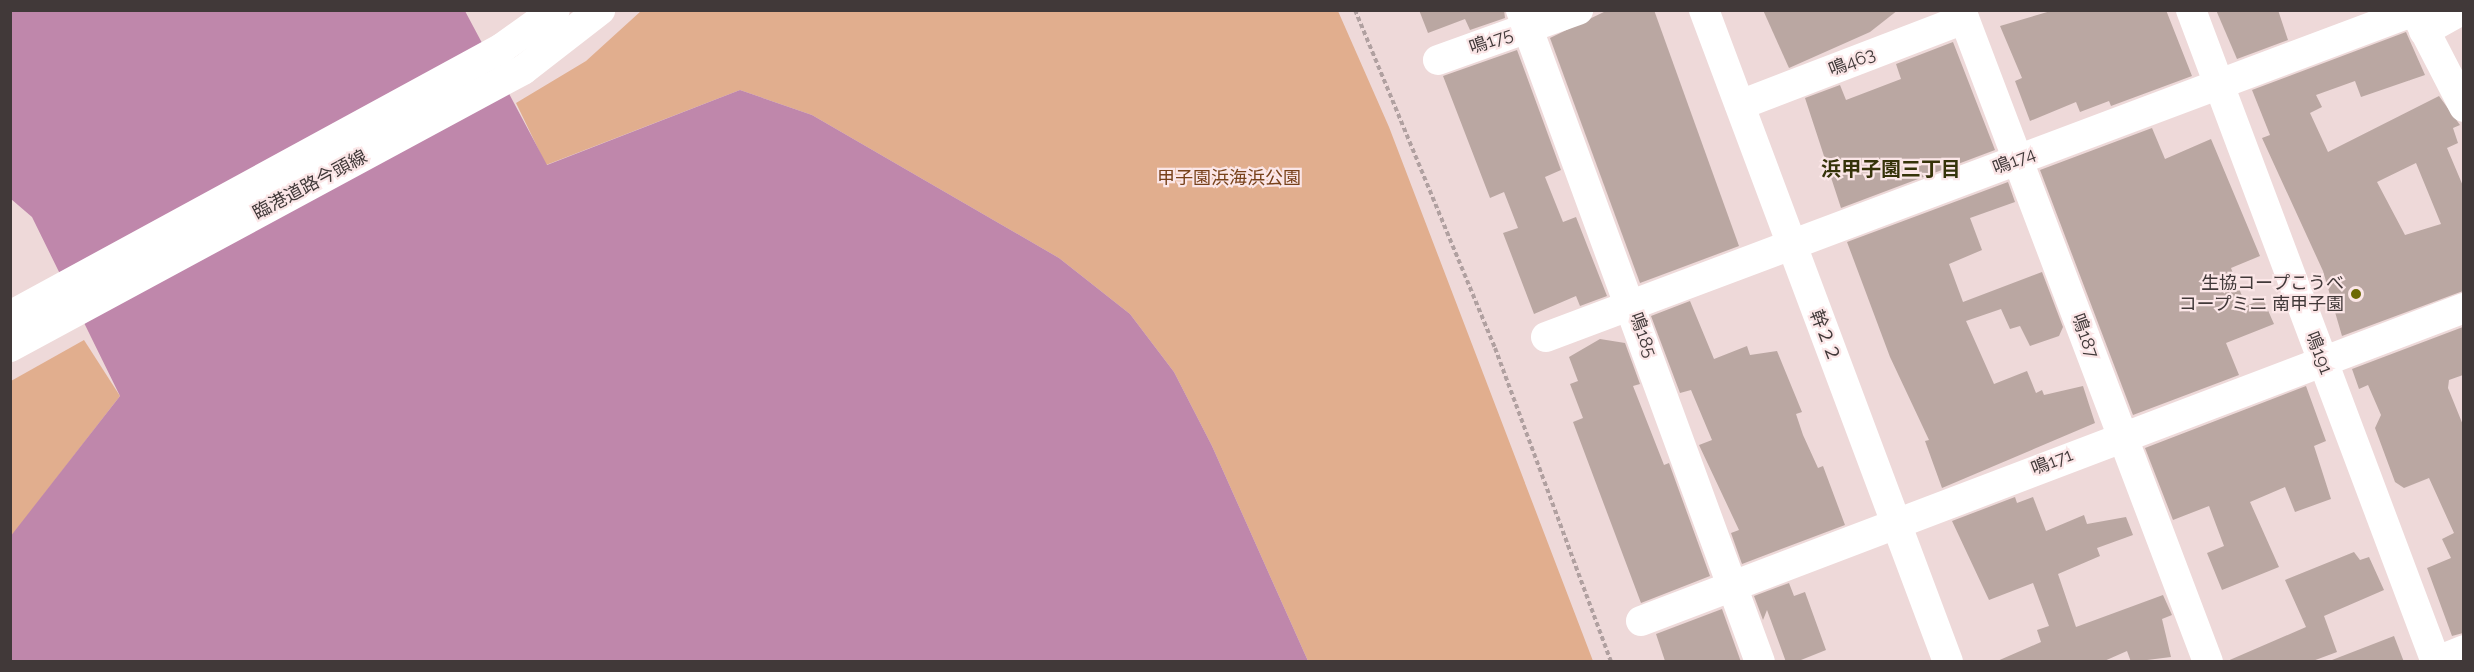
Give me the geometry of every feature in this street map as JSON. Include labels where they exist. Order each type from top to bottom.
[{"type":"street","name":"臨港道路今頭線","points":[[10,347],[60,305],[502,48],[555,10]]},
{"type":"street","name":"臨港道路今頭線","points":[[10,316],[60,305],[523,70],[600,10]]},
{"type":"street","name":"鳴175","points":[[1438,60],[1524,20],[1578,10]]},
{"type":"street","name":"幹２２","points":[[1704,10],[1948,662]]},
{"type":"street","name":"鳴191","points":[[2191,10],[2436,661]]},
{"type":"street","name":"鳴174","points":[[1546,337],[1633,307],[2020,158],[2218,85],[2417,18],[2462,10]]},
{"type":"street","name":"鳴463","points":[[1740,105],[1962,15]]},
{"type":"street","name":"鳴187","points":[[1962,15],[2020,158],[2208,662]]},
{"type":"street","points":[[2417,18],[2463,107]]},
{"type":"street","name":"鳴185","points":[[1524,20],[1633,307],[1760,662]]},
{"type":"street","name":"鳴171","points":[[1641,621],[1731,584],[2122,436],[2323,363],[2463,308]]},
{"type":"street","points":[[2436,661],[2463,650]]},
{"type":"path","points":[[1355,10],[1494,348],[1611,662]]},
{"type":"green space","name":"甲子園浜海浜公園","points":[[641,11],[1338,11],[1389,127],[1593,661],[1308,661],[1212,446],[1174,372],[1130,314],[1059,258],[812,115],[740,90],[546,165],[516,103],[586,61]]},
{"type":"green space","points":[[84,340],[120,396],[11,537],[11,381]]},
{"type":"shaded area","points":[[11,11],[465,11],[547,165],[740,90],[812,115],[1059,258],[1130,314],[1174,372],[1212,446],[1308,661],[11,661],[10,537],[120,396],[32,217],[11,199]]},
{"type":"building","points":[[1419,10],[1504,10],[1505,18],[1470,30],[1465,19],[1428,33]]},
{"type":"building","points":[[1608,10],[1654,10],[1739,246],[1640,283],[1550,38]]},
{"type":"building","points":[[1763,10],[1898,10],[1870,32],[1789,68]]},
{"type":"building","points":[[2054,10],[2166,10],[2192,76],[2111,106],[2109,101],[2080,112],[2076,102],[2030,121],[2015,81],[2022,78],[2000,26]]},
{"type":"building","points":[[2216,10],[2278,10],[2288,40],[2237,59]]},
{"type":"building","points":[[2406,32],[2425,75],[2361,97],[2355,81],[2316,95],[2322,107],[2310,113],[2328,152],[2439,96],[2460,125],[2453,128],[2458,143],[2447,148],[2463,186],[2463,291],[2342,336],[2323,271],[2262,138],[2270,135],[2252,90]],"holes":[[[2416,163],[2441,224],[2405,235],[2377,182]]]},
{"type":"building","points":[[1953,42],[1995,150],[1841,208],[1805,98],[1840,85],[1846,100],[1901,79],[1896,64]]},
{"type":"building","points":[[1517,50],[1561,170],[1545,177],[1563,222],[1576,217],[1607,296],[1580,306],[1576,296],[1534,314],[1503,233],[1518,228],[1504,192],[1490,198],[1443,76]]},
{"type":"building","points":[[2152,128],[2165,159],[2211,139],[2260,256],[2231,268],[2246,306],[2263,299],[2274,324],[2226,343],[2239,375],[2133,415],[2040,170]]},
{"type":"building","points":[[2008,182],[2015,202],[1970,218],[1982,250],[1949,264],[1963,302],[2042,272],[2063,327],[2059,336],[2030,346],[2020,326],[2010,329],[2001,309],[1966,321],[1994,384],[2027,371],[2036,393],[2042,390],[2044,395],[2083,386],[2095,423],[1942,488],[1925,441],[1929,440],[1890,357],[1847,242]]},
{"type":"building","points":[[1690,301],[1714,359],[1747,346],[1750,355],[1777,351],[1802,412],[1796,414],[1803,435],[1818,468],[1823,466],[1845,525],[1742,564],[1731,533],[1739,530],[1699,445],[1712,440],[1691,390],[1680,393],[1651,316]]},
{"type":"building","points":[[2463,327],[2463,375],[2449,380],[2448,388],[2463,425],[2463,633],[2452,636],[2427,568],[2451,558],[2442,539],[2454,533],[2429,478],[2404,488],[2395,482],[2375,428],[2381,415],[2368,385],[2359,389],[2352,369]]},
{"type":"building","points":[[1600,339],[1625,343],[1640,384],[1633,386],[1664,465],[1669,463],[1710,576],[1641,603],[1573,422],[1583,418],[1570,384],[1578,381],[1569,357]]},
{"type":"building","points":[[2306,386],[2326,441],[2314,446],[2331,499],[2295,512],[2285,487],[2250,502],[2279,567],[2222,590],[2207,553],[2224,546],[2209,506],[2173,520],[2145,448]]},
{"type":"building","points":[[2015,497],[2017,503],[2033,497],[2046,531],[2084,515],[2087,524],[2126,517],[2133,535],[2097,548],[2100,556],[2058,574],[2076,627],[2163,595],[2172,615],[2162,619],[2171,657],[2131,662],[2127,651],[2102,662],[1995,662],[2041,642],[2037,630],[2049,626],[2033,583],[1989,600],[1952,521]]},
{"type":"building","points":[[2354,552],[2360,560],[2369,557],[2384,590],[2324,616],[2337,652],[2310,662],[2225,662],[2306,627],[2285,580]]},
{"type":"building","points":[[1789,583],[1794,596],[1805,592],[1826,650],[1796,662],[1786,662],[1767,610],[1763,620],[1754,596]]},
{"type":"building","points":[[1722,609],[1741,662],[1665,661],[1656,634]]},
{"type":"building","points":[[2394,636],[2404,662],[2333,662],[2332,660]]},
{"type":"place","name":"生協コープこうべ コープミニ 南甲子園","points":[[2356,294]]},
{"type":"district","name":"浜甲子園三丁目","points":[[1891,169]]}]
